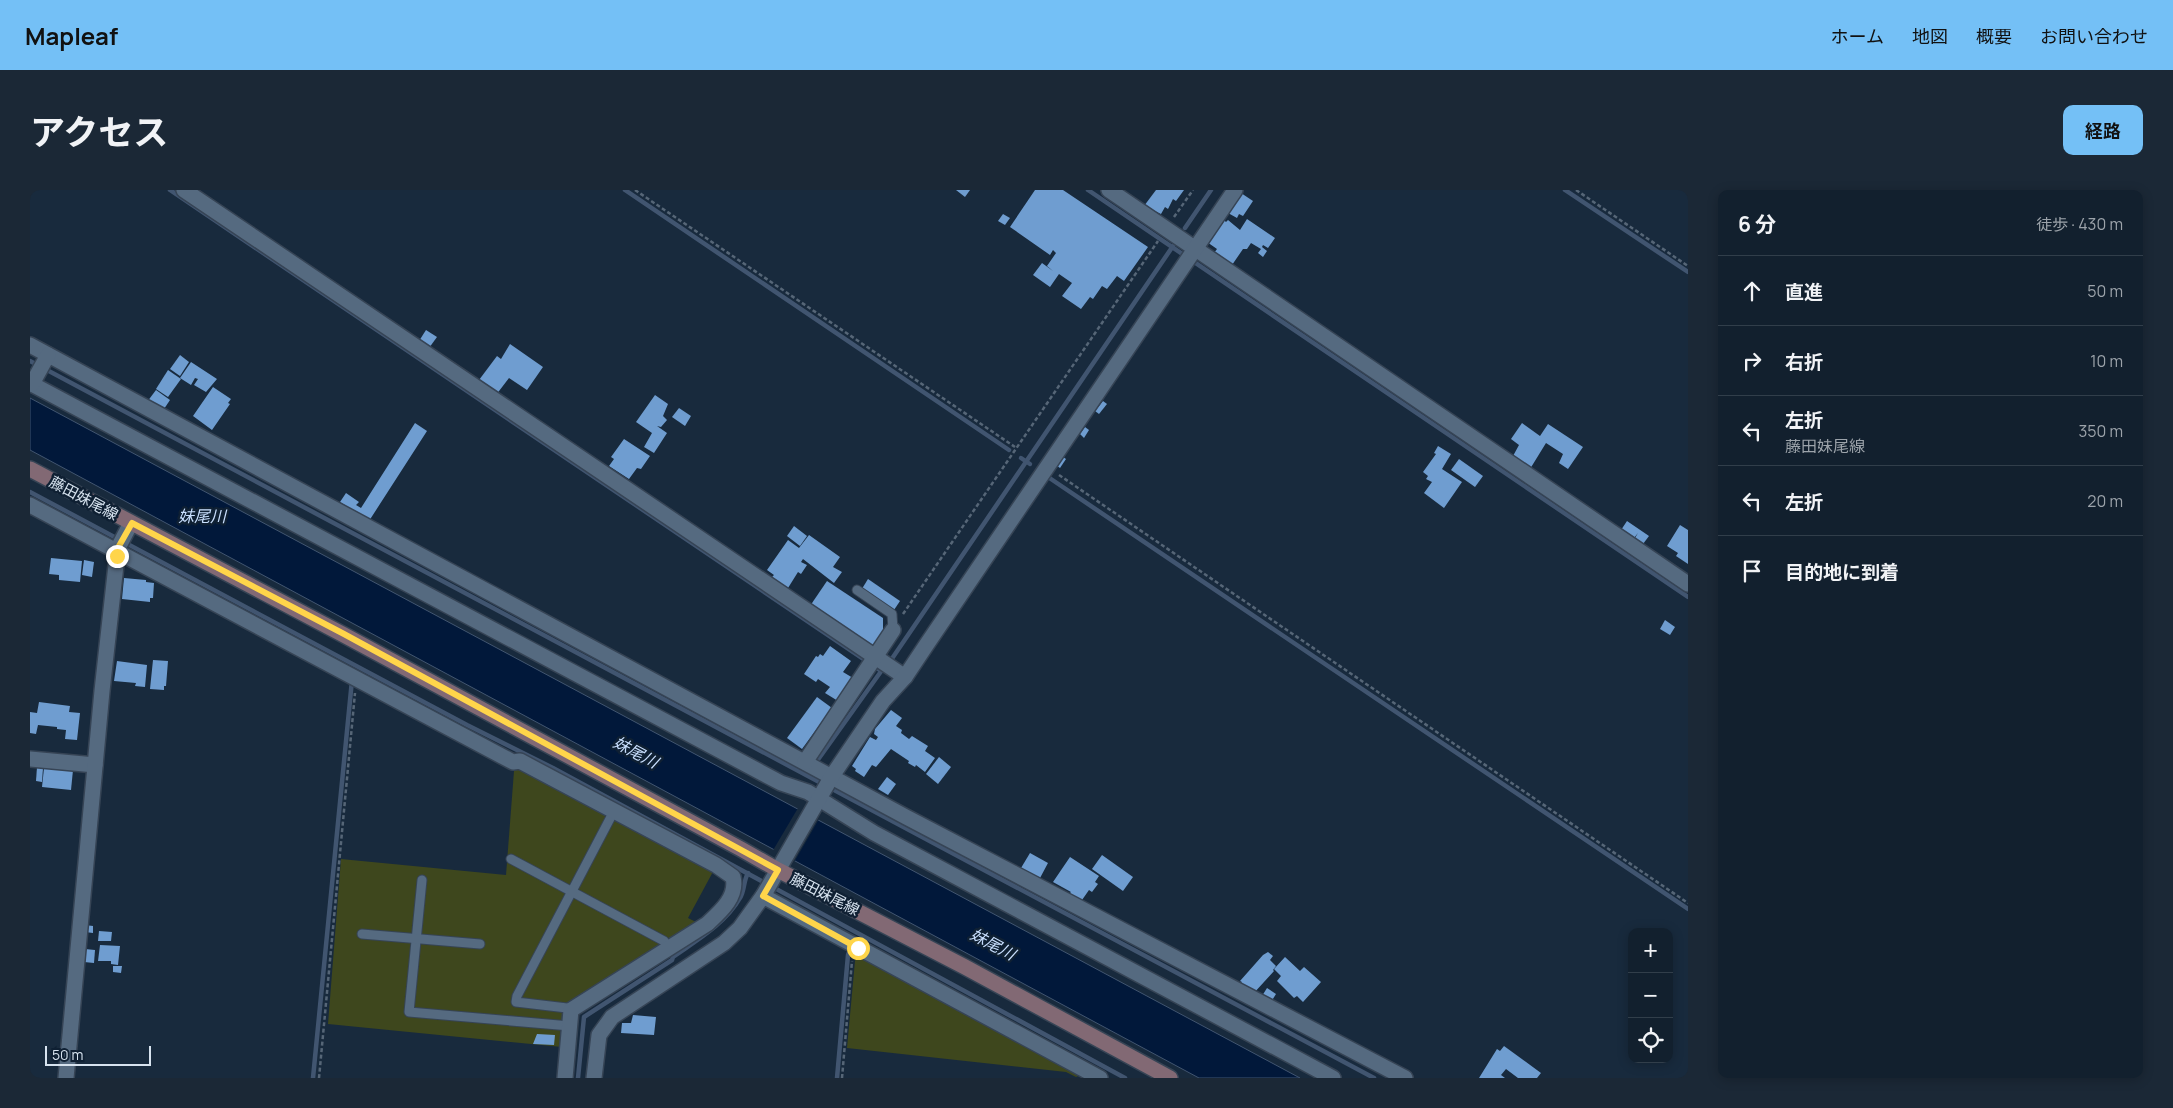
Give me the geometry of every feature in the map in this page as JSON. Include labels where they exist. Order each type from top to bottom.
[{"type":"main road","name":"藤田妹尾線","points":[[30,469],[123,539],[361,644],[733,844],[773,880],[965,967],[1170,1078]]},
{"type":"street","points":[[184,190],[883,666]]},
{"type":"street","points":[[1109,190],[1166,228],[1192,255],[1277,305],[1688,584]]},
{"type":"street","points":[[805,762],[1048,467],[1235,190]]},
{"type":"street","points":[[30,345],[38,371],[781,783],[808,792],[824,790],[938,834],[1405,1078]]},
{"type":"street","points":[[38,371],[805,762],[824,790],[874,833],[1333,1078]]},
{"type":"street","points":[[30,505],[123,539],[355,678],[513,762],[520,761],[716,865],[733,877],[735,886],[723,909],[692,947],[612,1017],[600,1035],[594,1078]]},
{"type":"street","points":[[66,1078],[95,765],[123,539]]},
{"type":"street","points":[[565,1078],[571,1010],[670,949],[692,947],[733,935],[773,880],[824,790],[883,701],[883,666],[893,630]]},
{"type":"street","points":[[30,759],[95,765]]},
{"type":"street","points":[[773,880],[854,946],[1094,1074]]},
{"type":"lane","points":[[857,590],[892,614],[893,630]]},
{"type":"lane","points":[[571,1010],[516,1002],[517,996],[570,891],[614,811]]},
{"type":"lane","points":[[511,859],[664,941],[670,949]]},
{"type":"lane","points":[[422,880],[409,1012],[570,1026]]},
{"type":"lane","points":[[362,934],[480,944]]},
{"type":"path","points":[[635,190],[1015,447]]},
{"type":"path","points":[[1166,228],[1193,190]]},
{"type":"path","points":[[1576,190],[1688,266]]},
{"type":"path","points":[[893,630],[1015,447],[1157,242]]},
{"type":"path","points":[[1048,467],[1688,903]]},
{"type":"path","points":[[319,1078],[355,678]]},
{"type":"path","points":[[842,1078],[854,946]]},
{"type":"green space","points":[[521,765],[715,868],[688,918],[700,924],[570,1004],[562,1047],[328,1024],[341,859],[506,875],[514,771]]},
{"type":"green space","points":[[858,955],[1084,1074],[1076,1077],[1066,1072],[847,1048],[855,961]]},
{"type":"water","name":"妹尾川","points":[[30,398],[1300,1078],[1199,1078],[30,450]]},
{"type":"pier","points":[[798,808],[819,819],[793,864],[772,852]]},
{"type":"building","points":[[956,190],[970,190],[965,197]]},
{"type":"building","points":[[1035,190],[1063,190],[1148,247],[1124,281],[1117,276],[1107,289],[1102,286],[1093,299],[1090,297],[1081,309],[1062,296],[1072,283],[1059,274],[1050,287],[1033,275],[1042,263],[1053,271],[1047,266],[1056,253],[1053,250],[1050,255],[1010,227]]},
{"type":"building","points":[[1156,190],[1184,190],[1176,201],[1173,199],[1168,209],[1165,207],[1161,214],[1144,206]]},
{"type":"building","points":[[1241,193],[1253,201],[1243,216],[1239,214],[1237,218],[1228,213]]},
{"type":"building","points":[[1003,214],[1010,218],[1005,225],[998,221]]},
{"type":"building","points":[[1223,219],[1226,222],[1228,220],[1240,230],[1247,219],[1275,238],[1268,248],[1263,245],[1262,247],[1267,251],[1263,257],[1258,253],[1261,249],[1251,243],[1247,249],[1243,249],[1232,265],[1214,253],[1217,249],[1207,242]]},
{"type":"building","points":[[426,330],[437,337],[429,348],[419,341]]},
{"type":"building","points":[[510,344],[543,367],[527,390],[509,378],[496,395],[479,380],[497,356],[501,359]]},
{"type":"building","points":[[180,355],[189,362],[180,376],[170,369]]},
{"type":"building","points":[[191,362],[217,379],[206,392],[194,385],[198,379],[195,378],[191,385],[180,378]]},
{"type":"building","points":[[168,370],[181,379],[168,397],[156,389]]},
{"type":"building","points":[[213,387],[231,399],[228,403],[230,404],[212,430],[193,416]]},
{"type":"building","points":[[156,390],[170,400],[162,412],[147,402]]},
{"type":"building","points":[[655,395],[668,404],[663,416],[667,420],[661,427],[657,426],[667,433],[654,453],[644,447],[652,433],[636,422]]},
{"type":"building","points":[[1103,401],[1107,404],[1099,414],[1095,411]]},
{"type":"building","points":[[679,408],[691,416],[685,426],[672,417]]},
{"type":"building","points":[[415,423],[427,431],[369,521],[340,502],[346,493],[359,502],[356,505],[361,508]]},
{"type":"building","points":[[1522,423],[1540,436],[1548,424],[1583,447],[1568,469],[1559,463],[1563,454],[1546,443],[1530,469],[1513,456],[1519,445],[1511,439]]},
{"type":"building","points":[[1085,427],[1089,430],[1084,438],[1080,434]]},
{"type":"building","points":[[624,439],[650,456],[641,469],[637,468],[629,479],[609,466],[614,459],[611,457]]},
{"type":"building","points":[[1438,446],[1451,454],[1442,469],[1462,482],[1444,508],[1424,493],[1432,482],[1426,479],[1428,476],[1423,472],[1436,454],[1434,453]]},
{"type":"building","points":[[1063,457],[1066,459],[1060,468],[1056,465]]},
{"type":"building","points":[[1459,459],[1483,476],[1475,487],[1451,470]]},
{"type":"building","points":[[1627,521],[1649,536],[1643,544],[1635,538],[1638,533],[1634,538],[1621,530]]},
{"type":"building","points":[[1680,525],[1688,530],[1688,564],[1676,556],[1678,553],[1667,546]]},
{"type":"building","points":[[794,526],[807,536],[800,546],[787,536]]},
{"type":"building","points":[[809,535],[840,557],[833,567],[842,572],[834,583],[803,559],[801,562],[807,565],[801,574],[798,572],[788,588],[771,578],[774,575],[767,570],[788,540],[799,548]]},
{"type":"building","points":[[51,558],[82,561],[80,582],[59,580],[59,575],[49,574]]},
{"type":"building","points":[[84,560],[94,562],[92,577],[82,575]]},
{"type":"building","points":[[124,578],[146,580],[146,582],[154,583],[153,598],[150,598],[150,602],[122,599]]},
{"type":"building","points":[[868,579],[900,601],[892,613],[860,592]]},
{"type":"building","points":[[827,581],[883,618],[883,631],[872,648],[810,606]]},
{"type":"building","points":[[1665,620],[1675,627],[1670,635],[1660,629]]},
{"type":"building","points":[[830,646],[851,661],[843,672],[853,678],[838,701],[825,693],[830,687],[818,679],[816,682],[804,674],[816,656],[818,657],[820,654],[823,656]]},
{"type":"building","points":[[153,660],[168,661],[164,690],[150,689]]},
{"type":"building","points":[[117,661],[147,665],[145,687],[135,686],[136,683],[114,681]]},
{"type":"building","points":[[817,697],[832,708],[802,749],[787,738]]},
{"type":"building","points":[[39,702],[70,706],[69,712],[80,713],[77,740],[65,739],[66,730],[57,729],[57,727],[38,725],[36,734],[30,733],[30,712],[37,713]]},
{"type":"building","points":[[891,710],[902,718],[896,726],[902,730],[901,733],[909,739],[912,736],[928,746],[925,751],[935,758],[925,772],[916,765],[915,767],[908,763],[909,761],[891,749],[876,767],[872,765],[864,777],[855,771],[856,769],[852,766],[870,737],[876,740],[878,737],[874,734],[875,729]]},
{"type":"building","points":[[939,757],[951,767],[938,784],[926,774]]},
{"type":"building","points":[[37,767],[43,768],[42,782],[36,781]]},
{"type":"building","points":[[44,768],[73,770],[71,790],[42,787]]},
{"type":"building","points":[[887,777],[896,784],[888,795],[878,789]]},
{"type":"building","points":[[1030,853],[1048,863],[1040,878],[1021,868]]},
{"type":"building","points":[[1102,855],[1133,877],[1123,891],[1092,869]]},
{"type":"building","points":[[1070,857],[1099,876],[1095,882],[1098,884],[1092,892],[1089,890],[1082,900],[1069,894],[1071,892],[1053,882]]},
{"type":"building","points":[[85,925],[93,926],[93,933],[85,932]]},
{"type":"building","points":[[99,931],[112,932],[111,941],[98,941]]},
{"type":"building","points":[[100,945],[120,946],[118,965],[111,964],[111,961],[98,961]]},
{"type":"building","points":[[85,949],[95,950],[94,963],[84,962]]},
{"type":"building","points":[[1268,952],[1273,956],[1270,960],[1276,966],[1274,971],[1253,994],[1240,984],[1242,982],[1240,981],[1263,955]]},
{"type":"building","points":[[1285,957],[1300,971],[1304,967],[1321,982],[1303,1002],[1297,996],[1294,998],[1277,981],[1281,976],[1274,969]]},
{"type":"building","points":[[113,966],[122,966],[121,973],[113,972]]},
{"type":"building","points":[[1267,988],[1276,994],[1271,1002],[1262,996]]},
{"type":"building","points":[[633,1015],[656,1017],[654,1035],[621,1033],[622,1023],[631,1023]]},
{"type":"building","points":[[537,1034],[555,1035],[554,1045],[533,1044]]},
{"type":"building","points":[[1504,1046],[1541,1073],[1537,1078],[1518,1078],[1506,1069],[1501,1075],[1505,1078],[1479,1078],[1497,1049],[1500,1051]]},
{"type":"waterway","points":[[170,190],[881,671]]},
{"type":"waterway","points":[[625,190],[1009,450]]},
{"type":"waterway","points":[[1088,190],[1688,597]]},
{"type":"waterway","points":[[1185,228],[1211,190]]},
{"type":"waterway","points":[[1565,190],[1688,272]]},
{"type":"waterway","points":[[889,663],[1173,246]]},
{"type":"waterway","points":[[30,361],[1374,1078]]},
{"type":"waterway","points":[[1021,458],[1030,464]]},
{"type":"waterway","points":[[1048,477],[1688,909]]},
{"type":"waterway","points":[[30,492],[467,725],[553,768],[1125,1078]]},
{"type":"waterway","points":[[817,761],[882,670]]},
{"type":"waterway","points":[[313,1078],[352,680]]},
{"type":"waterway","points":[[578,1078],[584,1017],[672,960],[673,957],[719,924],[740,898],[748,873]]},
{"type":"waterway","points":[[837,1078],[848,955],[851,947]]},
{"type":"route","points":[[117,556],[119,546],[132,523],[344,634],[778,870],[763,896],[774,904],[858,948]]}]
